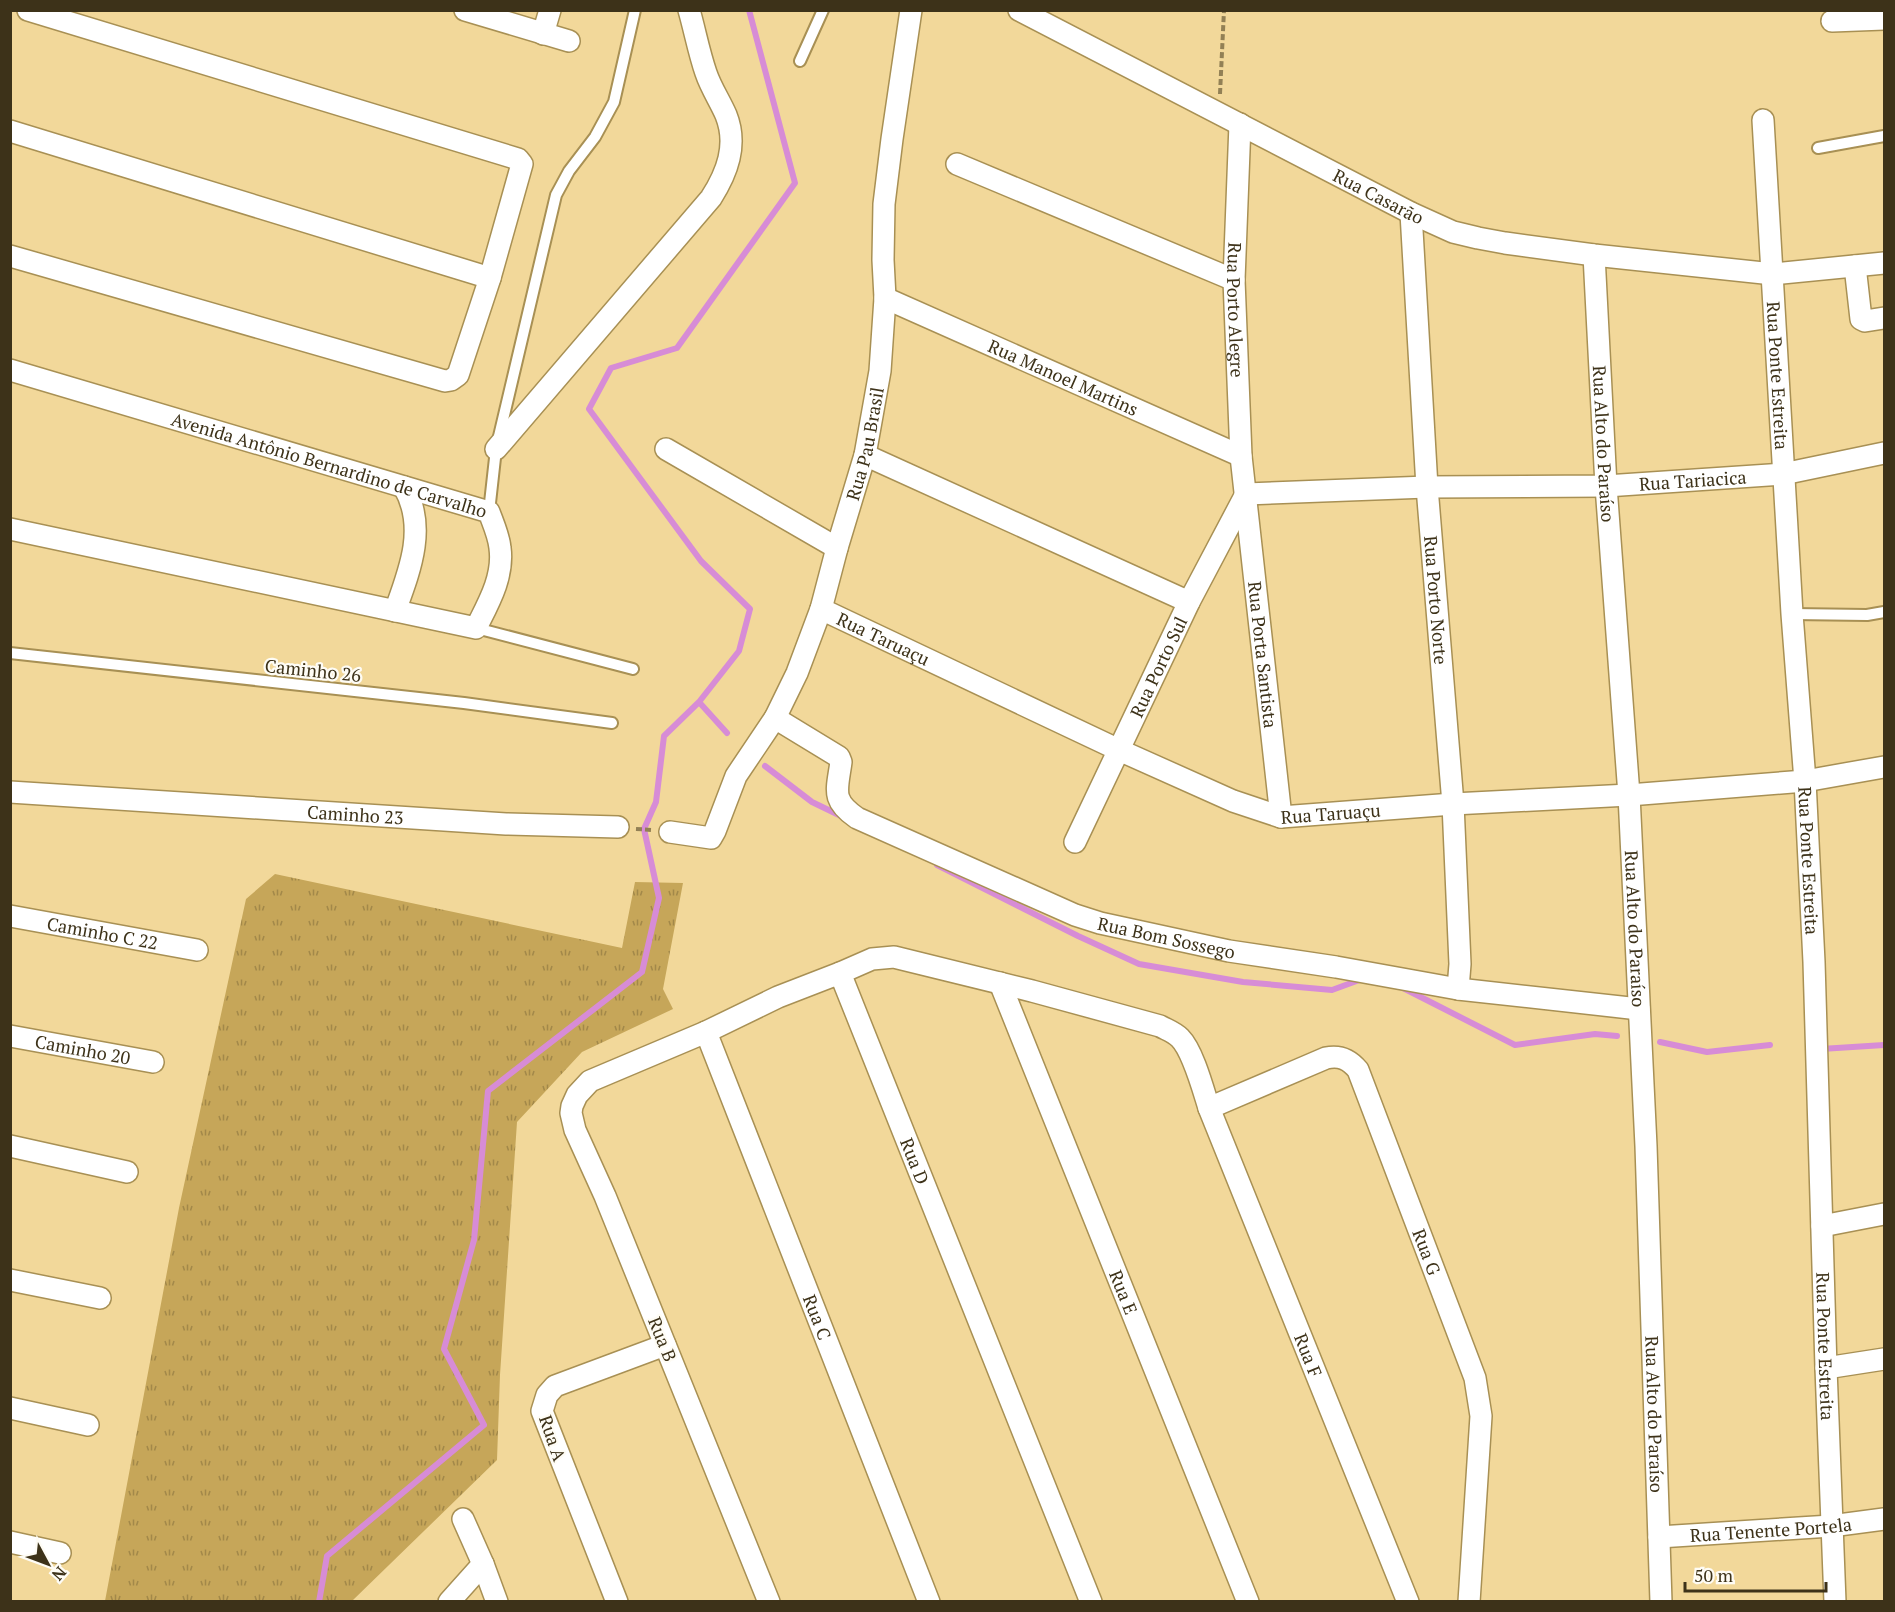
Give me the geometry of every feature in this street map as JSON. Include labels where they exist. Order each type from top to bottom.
[{"type":"street","points":[[10,256],[445,381],[451,380],[458,375],[490,278],[521,167],[520,160],[28,10]]},
{"type":"street","points":[[465,10],[569,41]]},
{"type":"street","points":[[543,34],[550,10]]},
{"type":"street","points":[[496,449],[711,198],[722,181],[729,163],[732,139],[727,117],[707,75],[689,10]]},
{"type":"street","name":"Rua Pau Brasil","points":[[670,832],[711,838],[736,776],[775,718],[797,673],[821,609],[865,455],[880,371],[885,298],[884,204],[911,10]]},
{"type":"street","name":"Rua Casarão","points":[[1019,10],[1437,226],[1478,238],[1594,255],[1773,274],[1884,263]]},
{"type":"street","points":[[1832,21],[1884,19]]},
{"type":"street","name":"Rua Ponte Estreita","points":[[1763,120],[1783,474],[1805,781],[1814,962],[1835,1602]]},
{"type":"street","name":"Rua Porto Alegre","points":[[1240,124],[1234,280],[1241,456],[1246,494]]},
{"type":"street","points":[[10,131],[490,278]]},
{"type":"street","points":[[957,164],[1234,280]]},
{"type":"street","name":"Rua Porto Norte","points":[[1411,213],[1427,487],[1453,804],[1460,964],[1458,989]]},
{"type":"street","name":"Rua Alto do Paraíso","points":[[1594,255],[1606,486],[1629,795],[1646,1146],[1661,1602]]},
{"type":"street","points":[[1855,266],[1861,319],[1865,321],[1884,318]]},
{"type":"street","name":"Rua Manoel Martins","points":[[885,298],[1241,456]]},
{"type":"street","name":"Avenida Antônio Bernardino de Carvalho","points":[[10,370],[489,512],[500,548],[500,568],[493,593],[476,628]]},
{"type":"street","points":[[666,449],[837,548]]},
{"type":"street","name":"Rua Tariacica","points":[[1246,494],[1427,487],[1606,486],[1783,474],[1884,453]]},
{"type":"street","points":[[865,455],[1188,602]]},
{"type":"street","points":[[395,611],[412,556],[416,530],[412,501],[404,487]]},
{"type":"street","name":"Rua Porto Sul","points":[[1075,842],[1188,602],[1246,494]]},
{"type":"street","name":"Rua Porta Santista","points":[[1246,494],[1281,817]]},
{"type":"street","points":[[10,529],[476,628]]},
{"type":"street","name":"Rua Taruaçu","points":[[821,609],[1119,750],[1233,801],[1281,817],[1453,804],[1629,795],[1805,781],[1884,767]]},
{"type":"street","name":"Rua Bom Sossego","points":[[775,718],[839,757],[841,762],[837,797],[843,808],[857,818],[1075,915],[1100,923],[1228,951],[1336,967],[1458,989],[1639,1009]]},
{"type":"street","name":"Caminho 23","points":[[10,792],[506,824],[618,826]]},
{"type":"street","name":"Caminho C 22","points":[[10,916],[197,950]]},
{"type":"street","points":[[706,1032],[778,997],[872,960],[894,957],[1160,1026],[1182,1040],[1189,1052],[1209,1108]]},
{"type":"street","name":"Rua D","points":[[840,973],[1091,1602]]},
{"type":"street","name":"Rua E","points":[[1000,983],[1248,1602]]},
{"type":"street","name":"Rua B","points":[[706,1032],[590,1081],[577,1095],[571,1113],[575,1130],[665,1344],[769,1602]]},
{"type":"street","name":"Rua C","points":[[706,1032],[929,1602]]},
{"type":"street","name":"Caminho 20","points":[[10,1036],[153,1062]]},
{"type":"street","name":"Rua G","points":[[1209,1108],[1326,1058],[1339,1057],[1351,1062],[1358,1070],[1475,1378],[1481,1416],[1469,1602]]},
{"type":"street","name":"Rua F","points":[[1209,1108],[1408,1602]]},
{"type":"street","points":[[10,1146],[127,1172]]},
{"type":"street","points":[[1822,1226],[1884,1214]]},
{"type":"street","points":[[10,1280],[100,1298]]},
{"type":"street","name":"Rua A","points":[[617,1602],[542,1412],[547,1395],[555,1386],[665,1344]]},
{"type":"street","points":[[1826,1368],[1884,1359]]},
{"type":"street","points":[[10,1408],[88,1425]]},
{"type":"street","points":[[463,1519],[497,1602]]},
{"type":"street","name":"Rua Tenente Portela","points":[[1659,1537],[1831,1526],[1884,1519]]},
{"type":"street","points":[[10,1542],[60,1553]]},
{"type":"street","points":[[449,1602],[483,1564]]},
{"type":"lane","points":[[489,512],[496,449],[555,195],[569,171],[595,137],[614,102],[635,10]]},
{"type":"lane","points":[[800,61],[823,10]]},
{"type":"lane","points":[[1818,148],[1884,136]]},
{"type":"lane","points":[[1792,614],[1867,615],[1884,612]]},
{"type":"lane","points":[[476,628],[633,669]]},
{"type":"lane","name":"Caminho 26","points":[[10,653],[612,723]]},
{"type":"path","points":[[1220,114],[1224,10]]},
{"type":"path","points":[[618,826],[670,832]]},
{"type":"green space","points":[[275,874],[622,948],[635,882],[683,883],[663,989],[673,1009],[582,1052],[517,1122],[500,1375],[497,1460],[352,1601],[105,1601],[179,1208],[246,899]]},
{"type":"waterway","points":[[319,1602],[327,1556],[484,1425],[444,1349],[474,1240],[488,1091],[642,972],[659,898],[644,829],[656,802],[664,736],[699,702],[739,651],[750,609],[701,561],[589,409],[611,368],[677,348],[795,183],[749,10]]},
{"type":"waterway","points":[[699,702],[727,733]]},
{"type":"waterway","points":[[765,766],[812,802],[843,817]]},
{"type":"waterway","points":[[937,865],[1139,964],[1243,982],[1332,990],[1362,979]]},
{"type":"waterway","points":[[1401,987],[1515,1045],[1595,1034],[1617,1036]]},
{"type":"waterway","points":[[1660,1042],[1707,1052],[1770,1045]]},
{"type":"waterway","points":[[1821,1049],[1884,1045]]}]
